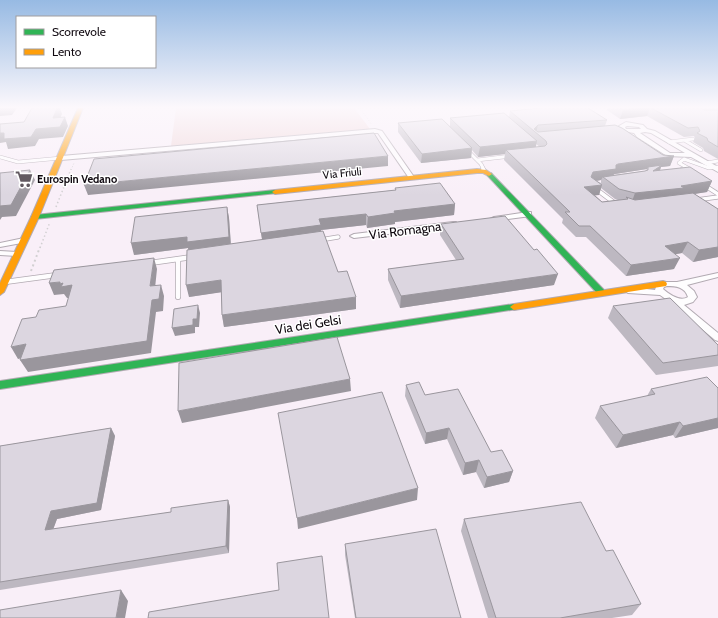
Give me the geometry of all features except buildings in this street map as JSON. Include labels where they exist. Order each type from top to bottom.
[{"type":"street","points":[[2,287],[35,217],[70,137]]},
{"type":"street","points":[[61,158],[308,137]]},
{"type":"street","points":[[383,137],[411,177]]},
{"type":"street","points":[[641,137],[669,155],[691,155]]},
{"type":"street","points":[[661,137],[691,155],[717,168]]},
{"type":"street","points":[[484,171],[491,174],[601,292]]},
{"type":"street","name":"Via Friuli","points":[[35,217],[411,177],[484,171]]},
{"type":"street","points":[[486,220],[528,214]]},
{"type":"street","name":"Via Romagna","points":[[354,236],[462,223]]},
{"type":"street","points":[[0,245],[24,240]]},
{"type":"street","points":[[0,253],[17,254]]},
{"type":"street","points":[[662,293],[659,290],[662,284],[678,284],[718,275]]},
{"type":"street","points":[[673,300],[683,302],[691,297],[702,278]]},
{"type":"street","name":"Via dei Gelsi","points":[[0,385],[601,292],[662,284]]},
{"type":"street","points":[[678,284],[686,288],[691,297],[694,311],[718,338]]},
{"type":"street","points":[[621,289],[662,293],[673,300],[718,338]]},
{"type":"lane","points":[[669,142],[693,139]]},
{"type":"lane","points":[[684,140],[701,150]]},
{"type":"lane","points":[[467,150],[477,160],[484,171]]},
{"type":"lane","points":[[0,156],[18,162],[61,158]]},
{"type":"lane","points":[[477,160],[513,156]]},
{"type":"lane","points":[[676,170],[688,168],[679,163],[684,159],[697,162],[710,169],[717,168]]},
{"type":"lane","points":[[706,163],[718,161]]},
{"type":"lane","points":[[699,182],[718,194]]},
{"type":"lane","points":[[591,185],[616,205],[622,207]]},
{"type":"lane","points":[[694,200],[718,197]]},
{"type":"lane","points":[[315,240],[338,237]]},
{"type":"lane","points":[[146,263],[200,256]]},
{"type":"lane","points":[[178,259],[178,297]]},
{"type":"lane","points":[[2,287],[61,275]]},
{"type":"shaded area","points":[[172,137],[278,137],[171,146]]},
{"type":"traffic: fast","points":[[489,174],[601,292]]},
{"type":"traffic: fast","points":[[35,217],[275,192]]},
{"type":"traffic: fast","points":[[0,385],[514,307]]},
{"type":"traffic: slow","points":[[0,292],[35,217],[69,137]]},
{"type":"traffic: slow","points":[[275,192],[477,171],[484,171],[489,174]]},
{"type":"traffic: slow","points":[[514,307],[663,284]]},
{"type":"place","name":"Eurospin Vedano","points":[[24,179]]}]
